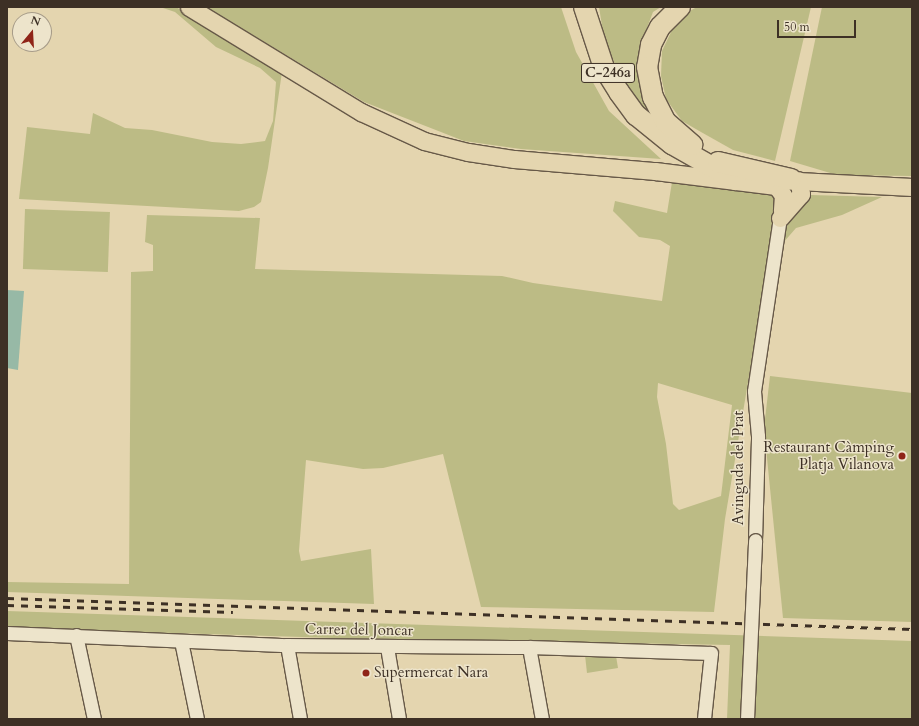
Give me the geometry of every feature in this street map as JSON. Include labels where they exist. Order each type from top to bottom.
[{"type":"highway","name":"C-246a","points":[[584,7],[604,68],[618,92],[651,128],[691,156],[795,180]]},
{"type":"highway","points":[[680,7],[660,27],[651,45],[647,67],[653,97],[666,122],[689,144],[723,163]]},
{"type":"highway","points":[[691,156],[740,180]]},
{"type":"main road","points":[[189,7],[361,112],[424,141],[468,152],[514,159],[740,180],[776,186],[783,195],[781,215]]},
{"type":"main road","points":[[740,180],[795,180]]},
{"type":"main road","points":[[795,180],[801,189],[797,200]]},
{"type":"main road","points":[[781,215],[795,180]]},
{"type":"main road","name":"C-246a","points":[[795,180],[912,187]]},
{"type":"main road","points":[[781,215],[797,200],[826,182]]},
{"type":"street","name":"Avinguda del Prat","points":[[747,719],[758,436],[754,391],[781,215]]},
{"type":"street","name":"Carrer del Joncar","points":[[7,633],[287,645],[529,647],[711,653],[704,719]]},
{"type":"street","points":[[76,635],[94,719]]},
{"type":"street","points":[[181,641],[197,719]]},
{"type":"street","points":[[287,645],[300,719]]},
{"type":"street","points":[[387,647],[399,719]]},
{"type":"street","points":[[529,647],[542,719]]},
{"type":"shaded area","points":[[160,7],[176,7],[282,72],[268,168],[261,202],[254,207],[239,211],[19,199],[27,127],[90,134],[93,113],[125,128],[152,130],[212,142],[241,144],[265,141],[273,121],[276,82],[260,68],[216,47],[175,12]]},
{"type":"shaded area","points":[[206,7],[561,7],[576,52],[609,111],[661,159],[521,149],[464,141],[364,102]]},
{"type":"shaded area","points":[[599,7],[661,7],[653,12],[639,49],[639,81],[656,120],[636,104],[624,85],[604,38]]},
{"type":"shaded area","points":[[697,7],[811,7],[775,161],[733,150],[701,132],[682,121],[666,99],[661,76],[662,51],[672,30],[684,14]]},
{"type":"shaded area","points":[[822,7],[912,7],[912,176],[837,175],[790,161]]},
{"type":"shaded area","points":[[672,182],[777,192],[778,204],[725,519],[714,612],[481,607],[443,454],[383,468],[363,469],[306,460],[299,551],[301,561],[371,549],[374,604],[7,592],[7,582],[129,584],[131,272],[153,271],[153,245],[145,242],[147,215],[260,218],[255,269],[502,276],[533,283],[662,301],[670,246],[660,240],[639,237],[613,211],[615,201],[667,213]],"holes":[[[658,383],[732,405],[721,496],[679,510],[673,504],[666,444],[657,397]]]},
{"type":"shaded area","points":[[811,195],[882,197],[842,215],[796,228],[783,243],[789,216]]},
{"type":"shaded area","points":[[25,209],[110,212],[108,272],[23,269]]},
{"type":"shaded area","points":[[7,290],[24,291],[18,370],[7,368]]},
{"type":"shaded area","points":[[770,376],[912,393],[912,622],[783,618],[764,428]]},
{"type":"shaded area","points":[[7,611],[912,641],[912,719],[727,719],[730,645],[334,638],[7,628]]},
{"type":"shaded area","points":[[585,655],[616,656],[618,668],[587,673]]},
{"type":"railway","points":[[7,598],[912,629]]},
{"type":"railway","points":[[7,605],[233,612]]},
{"type":"place","name":"Restaurant Càmping Platja Vilanova","points":[[902,456]]},
{"type":"place","name":"Supermercat Nara","points":[[366,673]]}]
